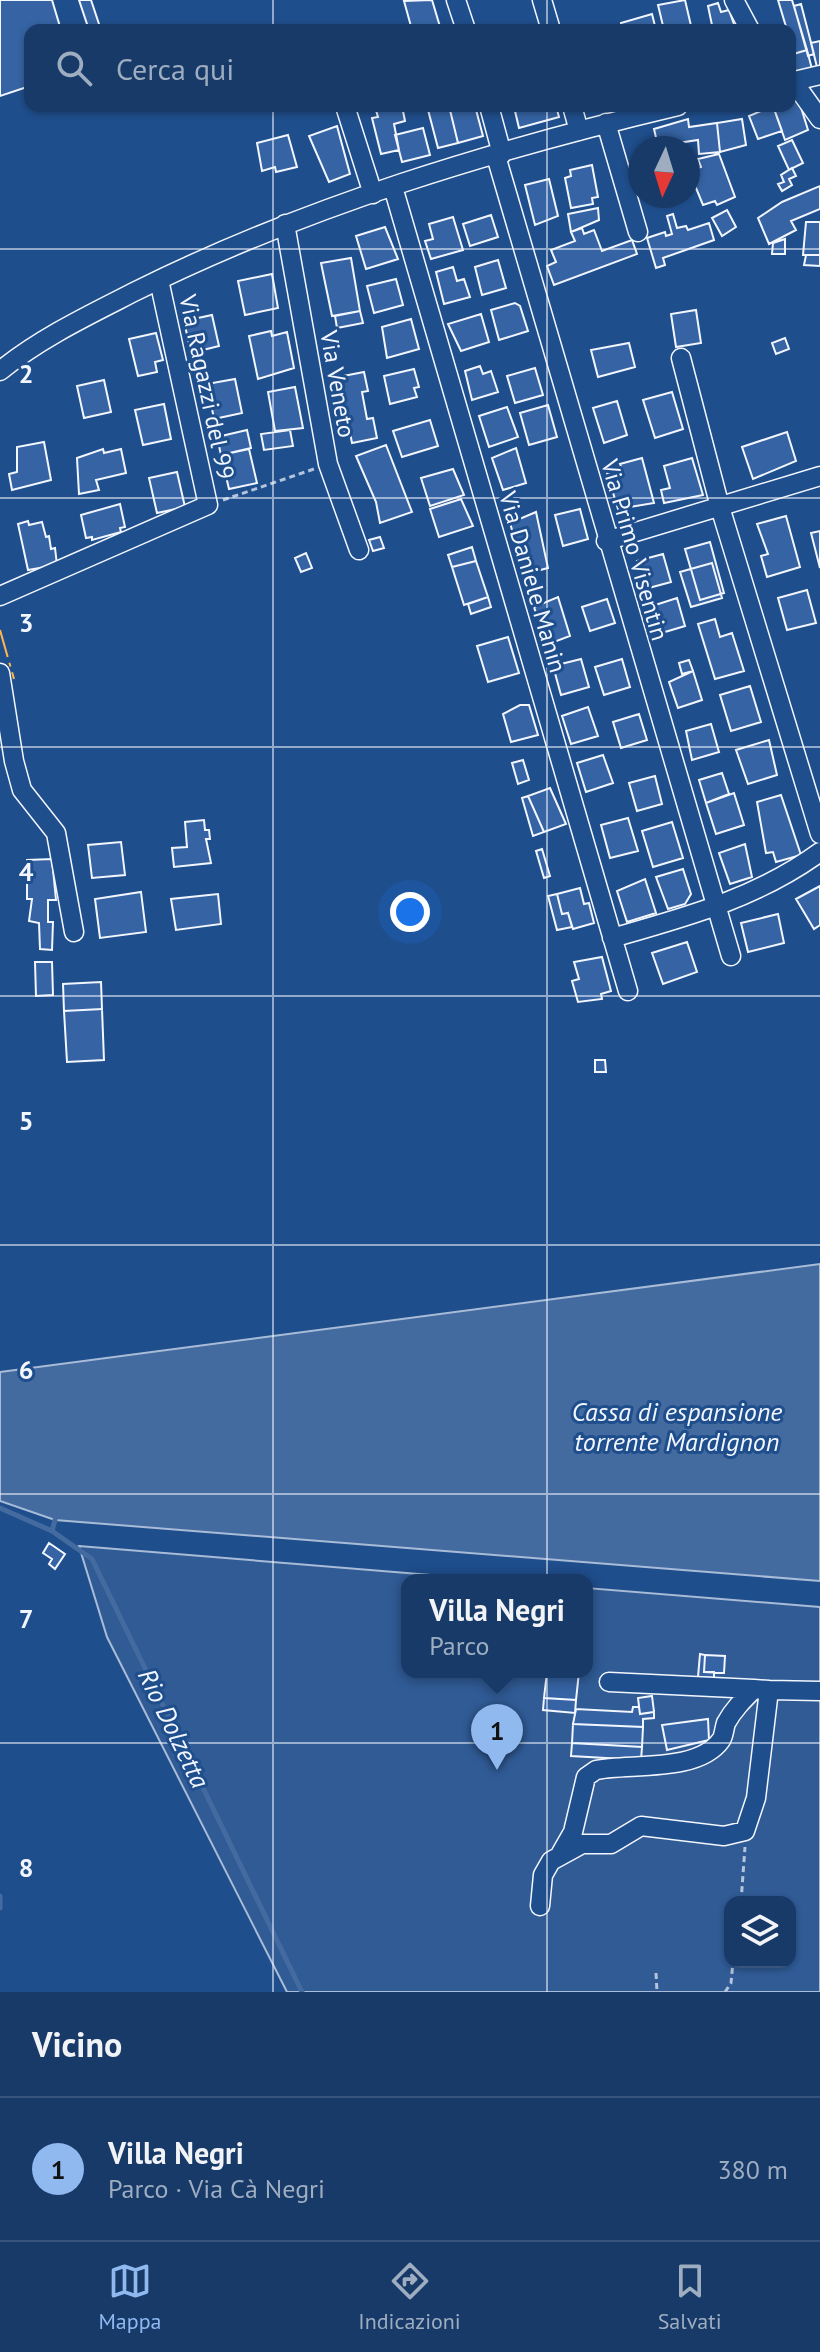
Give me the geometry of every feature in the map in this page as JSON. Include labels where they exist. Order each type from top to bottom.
[{"type":"street","points":[[456,0],[464,24]]},
{"type":"street","points":[[542,0],[549,24]]},
{"type":"street","points":[[734,0],[747,24]]},
{"type":"street","points":[[796,81],[820,75]]},
{"type":"street","points":[[796,88],[820,119]]},
{"type":"street","points":[[347,112],[373,194]]},
{"type":"street","points":[[490,112],[499,155]]},
{"type":"street","points":[[574,112],[579,131]]},
{"type":"street","points":[[0,371],[71,325],[159,280],[285,224],[393,187],[653,112]]},
{"type":"street","points":[[606,123],[638,232]]},
{"type":"street","name":"Via Primo Visentin","points":[[499,155],[606,541],[731,956]]},
{"type":"street","name":"Via Daniele Manin","points":[[393,187],[628,991]]},
{"type":"street","name":"Via Veneto","points":[[285,224],[328,464],[359,550]]},
{"type":"street","name":"Via Ragazzi del 99","points":[[0,596],[208,505],[159,280]]},
{"type":"street","points":[[681,358],[720,507],[820,834]]},
{"type":"street","points":[[606,541],[820,476]]},
{"type":"street","points":[[0,673],[14,761],[22,790],[56,833],[74,932]]},
{"type":"street","points":[[612,938],[716,908],[790,874],[820,852]]},
{"type":"street","points":[[609,1682],[820,1691]]},
{"type":"street","points":[[561,1853],[582,1844],[611,1844],[641,1826],[724,1836],[745,1831],[756,1798],[761,1690]]},
{"type":"street","points":[[540,1906],[543,1875],[573,1832],[586,1777],[596,1770],[674,1763],[712,1749],[722,1739],[725,1726],[736,1707],[761,1690]]},
{"type":"path","name":"Via Ragazzi del 99","points":[[208,505],[328,464]]},
{"type":"path","points":[[741,1896],[745,1831]]},
{"type":"path","points":[[725,1992],[731,1983],[732,1968]]},
{"type":"path","points":[[656,1973],[657,1992]]},
{"type":"shaded area","points":[[79,1546],[419,1574],[401,1574],[401,1678],[593,1678],[593,1588],[820,1607],[820,1992],[287,1992],[107,1637]]},
{"type":"water","name":"Cassa di espansione torrente Mardignon","points":[[820,1264],[820,1581],[55,1520],[0,1501],[0,1372]]},
{"type":"building","points":[[0,0],[52,0],[59,24],[24,24],[24,88],[0,96]]},
{"type":"building","points":[[79,0],[91,0],[99,24],[87,24]]},
{"type":"building","points":[[432,0],[439,24],[410,24],[404,1]]},
{"type":"building","points":[[685,0],[691,24],[663,24],[658,5]]},
{"type":"building","points":[[778,0],[792,0],[807,50],[796,53],[796,24],[785,24]]},
{"type":"building","points":[[718,3],[721,12],[729,10],[734,24],[712,24],[708,6]]},
{"type":"building","points":[[801,4],[814,54],[808,56],[794,6]]},
{"type":"building","points":[[652,14],[654,24],[621,24]]},
{"type":"building","points":[[820,41],[820,66],[817,67],[811,43]]},
{"type":"building","points":[[807,50],[812,69],[796,73],[796,53]]},
{"type":"building","points":[[796,100],[799,101],[808,130],[785,140],[775,112],[796,112]]},
{"type":"building","points":[[376,112],[403,112],[405,121],[394,124],[399,150],[381,154],[372,118],[378,117]]},
{"type":"building","points":[[429,112],[450,112],[458,143],[438,148]]},
{"type":"building","points":[[450,112],[477,112],[483,136],[458,143]]},
{"type":"building","points":[[515,112],[558,112],[559,117],[519,128]]},
{"type":"building","points":[[759,112],[775,112],[782,131],[758,139],[749,116]]},
{"type":"building","points":[[688,119],[689,127],[717,123],[720,152],[700,154],[700,136],[656,136],[654,129]]},
{"type":"building","points":[[742,119],[746,145],[720,152],[717,123]]},
{"type":"building","points":[[337,126],[350,174],[329,182],[309,136]]},
{"type":"building","points":[[423,128],[430,155],[402,162],[395,135]]},
{"type":"building","points":[[288,135],[297,167],[276,172],[275,167],[262,171],[257,143]]},
{"type":"building","points":[[792,140],[803,163],[789,170],[778,146]]},
{"type":"building","points":[[719,154],[735,197],[717,205],[715,201],[703,205],[700,198],[700,159]]},
{"type":"building","points":[[592,165],[598,197],[592,198],[593,204],[571,208],[565,178],[571,176],[570,170]]},
{"type":"building","points":[[792,168],[796,176],[789,179],[792,185],[782,191],[778,184],[784,182],[781,175]]},
{"type":"building","points":[[549,179],[558,216],[535,225],[525,185]]},
{"type":"building","points":[[820,186],[820,209],[791,221],[796,230],[769,244],[758,218],[782,202]]},
{"type":"building","points":[[598,208],[599,220],[571,232],[568,214]]},
{"type":"building","points":[[727,210],[736,227],[722,236],[712,218]]},
{"type":"building","points":[[673,214],[677,228],[686,226],[688,230],[709,223],[714,240],[663,258],[665,265],[656,268],[647,238],[665,232],[666,236],[672,234],[667,216]]},
{"type":"building","points":[[491,215],[498,237],[470,246],[463,224]]},
{"type":"building","points":[[453,217],[463,250],[431,259],[425,241],[433,239],[429,224]]},
{"type":"building","points":[[806,222],[820,222],[820,255],[803,255]]},
{"type":"building","points":[[385,227],[398,259],[366,269],[356,236]]},
{"type":"building","points":[[582,228],[584,234],[594,230],[602,251],[632,240],[637,254],[554,285],[547,266],[556,262],[551,250],[575,241],[571,232]]},
{"type":"building","points":[[785,239],[785,254],[772,254],[773,243]]},
{"type":"building","points":[[806,255],[820,255],[820,266],[804,265]]},
{"type":"building","points":[[351,258],[360,311],[332,316],[321,263]]},
{"type":"building","points":[[498,260],[506,288],[482,295],[475,267]]},
{"type":"building","points":[[453,267],[457,281],[464,279],[470,297],[444,304],[436,272]]},
{"type":"building","points":[[272,274],[278,308],[245,315],[238,281]]},
{"type":"building","points":[[396,279],[403,305],[374,313],[367,286]]},
{"type":"building","points":[[515,303],[520,306],[528,331],[499,340],[491,310]]},
{"type":"building","points":[[696,310],[701,343],[676,347],[671,314]]},
{"type":"building","points":[[360,311],[363,323],[337,328],[335,316]]},
{"type":"building","points":[[481,314],[489,342],[461,351],[448,324]]},
{"type":"building","points":[[212,315],[219,346],[191,353],[184,321]]},
{"type":"building","points":[[411,319],[419,349],[387,358],[382,327]]},
{"type":"building","points":[[271,331],[272,336],[287,332],[294,368],[258,379],[249,336]]},
{"type":"building","points":[[156,333],[163,360],[155,362],[157,372],[138,376],[129,339]]},
{"type":"building","points":[[785,338],[789,349],[776,354],[772,343]]},
{"type":"building","points":[[629,343],[635,367],[598,377],[591,350]]},
{"type":"building","points":[[480,366],[483,374],[491,371],[498,392],[472,400],[465,371]]},
{"type":"building","points":[[535,368],[543,395],[515,403],[507,376]]},
{"type":"building","points":[[414,369],[419,387],[414,388],[417,397],[390,404],[384,376]]},
{"type":"building","points":[[364,372],[368,391],[362,392],[367,419],[373,418],[377,438],[352,443],[350,433],[345,434],[335,387],[340,386],[338,377]]},
{"type":"building","points":[[235,379],[242,413],[214,419],[207,384]]},
{"type":"building","points":[[104,380],[111,412],[84,418],[77,386]]},
{"type":"building","points":[[295,387],[303,428],[275,431],[268,392]]},
{"type":"building","points":[[672,392],[683,429],[655,438],[643,400]]},
{"type":"building","points":[[617,401],[627,435],[604,443],[593,408]]},
{"type":"building","points":[[164,404],[171,439],[143,445],[135,410]]},
{"type":"building","points":[[548,405],[557,437],[529,445],[520,413]]},
{"type":"building","points":[[507,407],[518,437],[489,447],[479,416]]},
{"type":"building","points":[[430,420],[438,446],[402,457],[393,431]]},
{"type":"building","points":[[247,430],[251,448],[221,455],[217,437]]},
{"type":"building","points":[[290,430],[293,446],[264,450],[261,434]]},
{"type":"building","points":[[787,432],[796,461],[753,479],[742,447]]},
{"type":"building","points":[[44,442],[51,480],[12,490],[9,474],[17,472],[17,447]]},
{"type":"building","points":[[386,445],[412,512],[380,523],[376,502],[356,456]]},
{"type":"building","points":[[516,448],[526,483],[503,490],[492,458]]},
{"type":"building","points":[[103,449],[104,453],[121,449],[126,473],[96,480],[99,490],[79,494],[77,458]]},
{"type":"building","points":[[249,449],[257,483],[229,489],[221,455]]},
{"type":"building","points":[[642,458],[654,503],[618,509],[607,473],[622,469],[620,464]]},
{"type":"building","points":[[692,458],[703,495],[664,503],[661,490],[670,488],[664,466]]},
{"type":"building","points":[[453,469],[464,495],[430,506],[421,478]]},
{"type":"building","points":[[177,472],[185,507],[157,513],[149,478]]},
{"type":"building","points":[[461,499],[473,526],[439,537],[430,509]]},
{"type":"building","points":[[120,504],[125,527],[120,528],[121,532],[92,540],[92,537],[86,538],[81,515]]},
{"type":"building","points":[[580,509],[588,539],[563,546],[555,515]]},
{"type":"building","points":[[536,512],[548,568],[525,574],[510,523]]},
{"type":"building","points":[[786,516],[800,567],[767,577],[761,556],[768,554],[757,524]]},
{"type":"building","points":[[28,521],[29,525],[42,522],[51,549],[55,548],[57,565],[28,570],[18,524]]},
{"type":"building","points":[[820,531],[820,568],[811,533]]},
{"type":"building","points":[[380,537],[384,548],[373,551],[369,540]]},
{"type":"building","points":[[710,542],[724,593],[700,600],[685,549]]},
{"type":"building","points":[[472,547],[476,561],[452,567],[448,555]]},
{"type":"building","points":[[306,553],[312,568],[301,572],[295,558]]},
{"type":"building","points":[[663,554],[671,582],[645,589],[637,561]]},
{"type":"building","points":[[476,561],[488,597],[464,605],[452,567]]},
{"type":"building","points":[[712,563],[722,598],[691,607],[680,572]]},
{"type":"building","points":[[807,590],[816,623],[787,630],[778,598]]},
{"type":"building","points":[[488,597],[491,607],[471,614],[468,604]]},
{"type":"building","points":[[558,597],[570,636],[554,642],[552,637],[545,640],[534,607]]},
{"type":"building","points":[[677,598],[685,626],[655,635],[646,608]]},
{"type":"building","points":[[607,599],[615,623],[590,631],[582,607]]},
{"type":"building","points":[[715,619],[720,637],[732,633],[744,671],[715,679],[698,624]]},
{"type":"building","points":[[508,637],[519,673],[488,682],[477,646]]},
{"type":"building","points":[[581,659],[589,687],[561,695],[553,666]]},
{"type":"building","points":[[622,659],[630,687],[604,695],[595,667]]},
{"type":"building","points":[[689,660],[693,671],[682,674],[679,663]]},
{"type":"building","points":[[693,671],[702,700],[678,708],[669,682]]},
{"type":"building","points":[[750,686],[761,722],[731,731],[720,695]]},
{"type":"building","points":[[520,705],[529,705],[538,735],[511,742],[503,714]]},
{"type":"building","points":[[588,707],[598,736],[571,744],[562,716]]},
{"type":"building","points":[[639,714],[647,740],[621,748],[613,722]]},
{"type":"building","points":[[711,724],[719,752],[692,760],[686,731]]},
{"type":"building","points":[[769,740],[777,775],[748,784],[736,750]]},
{"type":"building","points":[[603,755],[613,783],[586,792],[577,763]]},
{"type":"building","points":[[523,760],[529,780],[518,784],[512,763]]},
{"type":"building","points":[[722,773],[729,794],[706,803],[699,780]]},
{"type":"building","points":[[655,776],[662,804],[637,811],[629,783]]},
{"type":"building","points":[[550,788],[566,824],[544,832],[528,796]]},
{"type":"building","points":[[734,793],[744,825],[716,834],[706,803]]},
{"type":"building","points":[[781,795],[801,855],[776,862],[773,852],[766,853],[757,802]]},
{"type":"building","points":[[528,796],[544,832],[533,836],[522,798]]},
{"type":"building","points":[[628,818],[638,851],[610,858],[601,825]]},
{"type":"building","points":[[204,820],[205,830],[209,830],[210,839],[206,839],[211,863],[174,867],[172,848],[187,847],[185,822]]},
{"type":"building","points":[[672,822],[683,858],[653,867],[642,831]]},
{"type":"building","points":[[121,842],[125,875],[92,878],[88,845]]},
{"type":"building","points":[[745,844],[752,877],[730,884],[719,853]]},
{"type":"building","points":[[542,849],[550,876],[544,878],[536,851]]},
{"type":"building","points":[[52,859],[56,900],[48,900],[48,922],[53,922],[52,950],[40,949],[39,923],[29,921],[32,899],[27,899],[27,860]]},
{"type":"building","points":[[683,869],[691,894],[685,904],[668,909],[656,877]]},
{"type":"building","points":[[645,879],[656,913],[627,922],[617,891]]},
{"type":"building","points":[[820,886],[820,925],[814,929],[796,899]]},
{"type":"building","points":[[580,888],[584,904],[589,903],[594,923],[573,929],[568,913],[562,914],[557,894]]},
{"type":"building","points":[[141,892],[146,932],[100,938],[95,899]]},
{"type":"building","points":[[218,894],[221,924],[176,930],[171,899]]},
{"type":"building","points":[[557,894],[562,914],[568,913],[572,927],[557,930],[548,896]]},
{"type":"building","points":[[778,914],[784,943],[748,952],[741,923]]},
{"type":"building","points":[[687,942],[697,972],[663,984],[652,953]]},
{"type":"building","points":[[602,957],[611,991],[601,994],[602,999],[578,1002],[572,981],[579,979],[574,962]]},
{"type":"building","points":[[35,962],[52,962],[53,995],[36,996]]},
{"type":"building","points":[[101,982],[102,1009],[64,1011],[63,984]]},
{"type":"building","points":[[102,1009],[104,1060],[67,1062],[64,1011]]},
{"type":"building","points":[[595,1060],[605,1060],[606,1072],[595,1072]]},
{"type":"building","points":[[49,1543],[65,1554],[55,1569],[49,1564],[52,1559],[43,1553]]},
{"type":"building","points":[[700,1654],[705,1655],[704,1672],[714,1672],[714,1678],[698,1677]]},
{"type":"building","points":[[705,1655],[725,1656],[724,1673],[704,1672]]},
{"type":"building","points":[[546,1678],[578,1678],[576,1700],[544,1698]]},
{"type":"building","points":[[652,1696],[654,1712],[640,1714],[638,1698]]},
{"type":"building","points":[[544,1698],[576,1700],[575,1713],[543,1710]]},
{"type":"building","points":[[633,1707],[639,1707],[640,1714],[654,1712],[654,1718],[643,1719],[643,1727],[573,1724],[576,1709],[632,1712]]},
{"type":"building","points":[[708,1719],[709,1740],[667,1750],[662,1725]]},
{"type":"building","points":[[573,1724],[643,1727],[642,1747],[572,1743]]},
{"type":"building","points":[[572,1743],[642,1747],[641,1760],[571,1756]]},
{"type":"waterway","name":"Rio Dolzetta","points":[[0,1508],[52,1531],[92,1559],[302,1992]]},
{"type":"waterway","points":[[52,1531],[55,1520]]},
{"type":"waterway","points":[[0,1896],[0,1908]]},
{"type":"power","points":[[0,630],[14,679]]},
{"type":"place","name":"Villa Negri","points":[[497,1770]]}]
